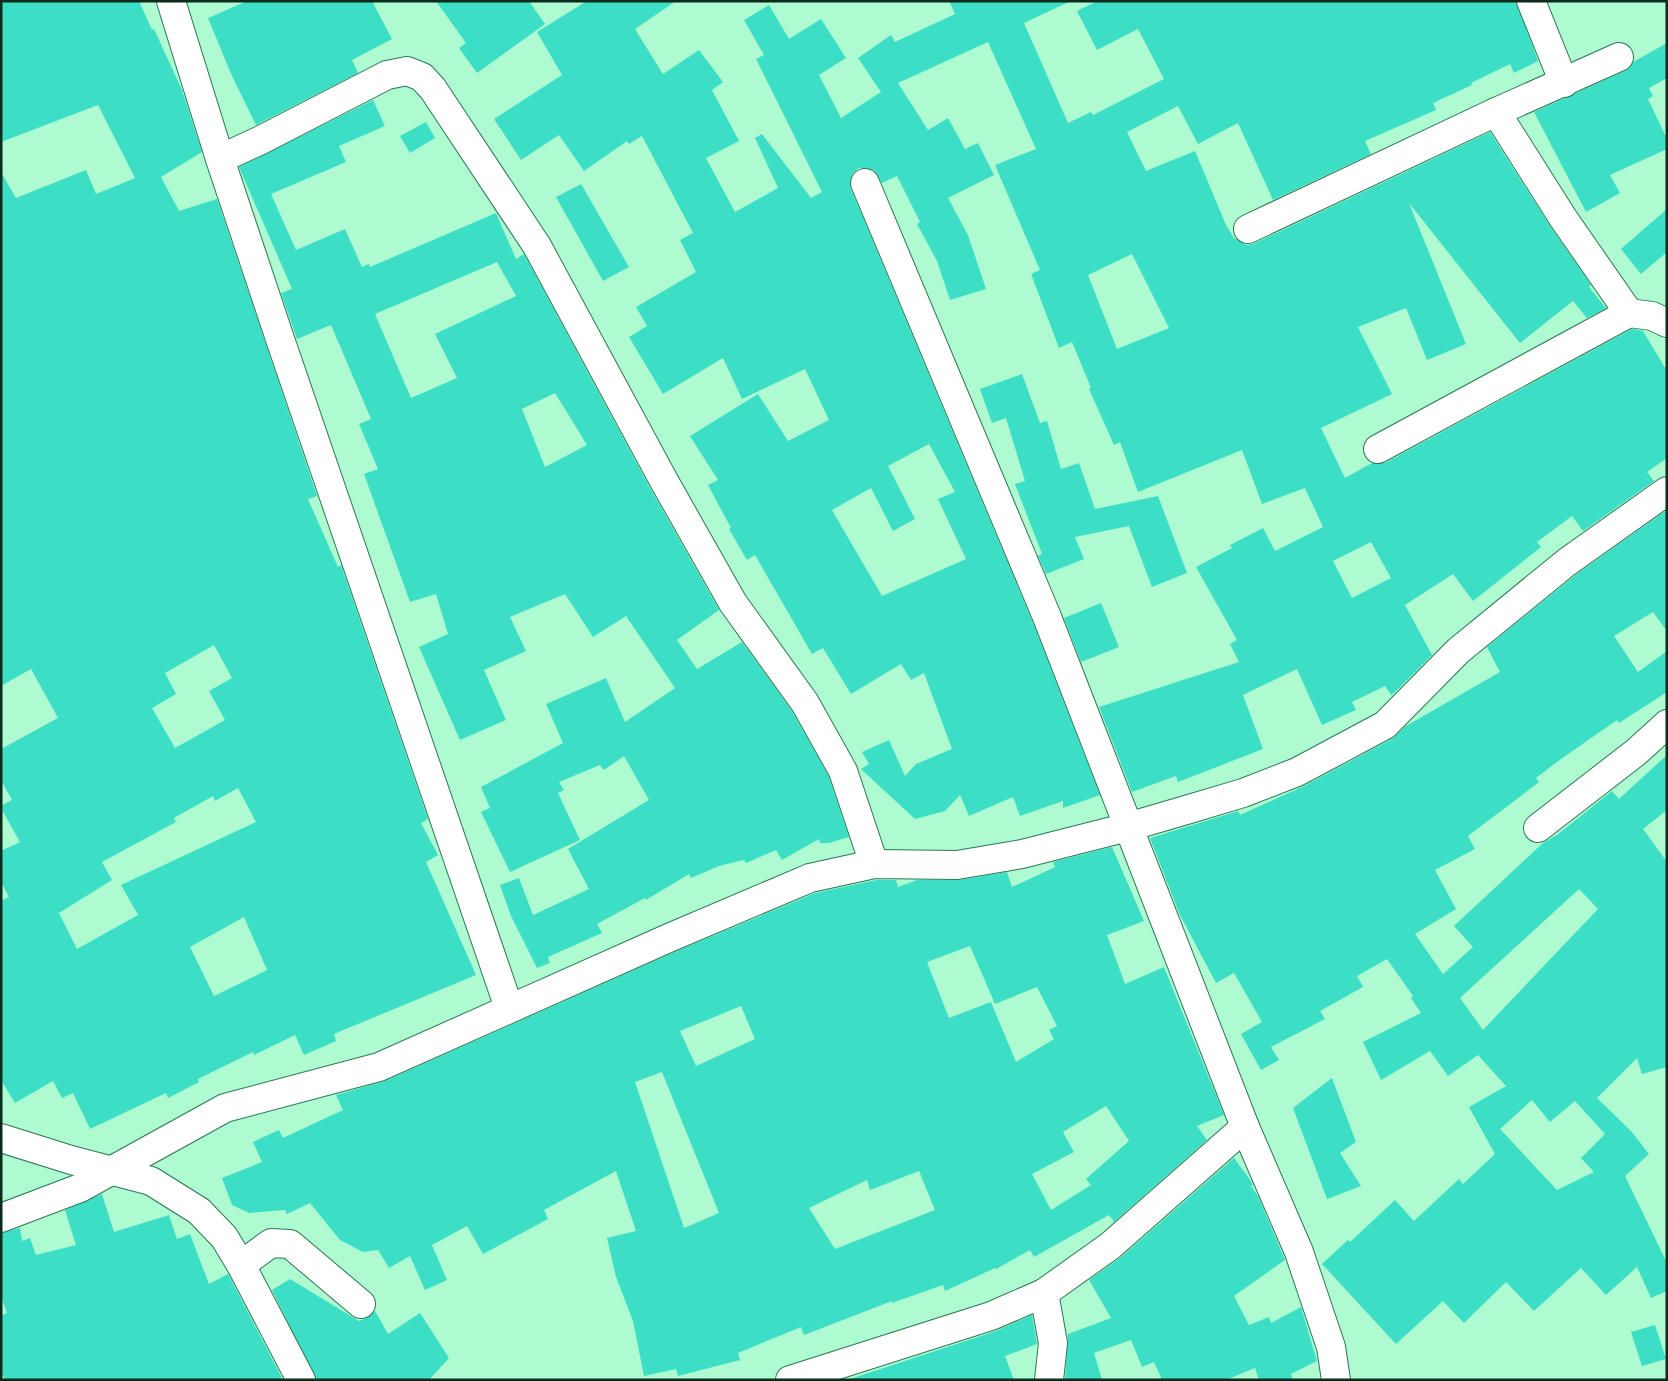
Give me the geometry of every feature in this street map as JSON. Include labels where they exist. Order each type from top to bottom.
[{"type":"street","points":[[171,1],[220,159],[509,1008]]},
{"type":"street","points":[[1531,1],[1564,83]]},
{"type":"street","points":[[1248,229],[1496,112],[1620,57]]},
{"type":"street","points":[[220,159],[387,75],[407,71],[422,76],[458,124],[538,246],[664,481],[733,602],[805,703],[843,771],[874,864]]},
{"type":"street","points":[[1496,112],[1563,218],[1630,313]]},
{"type":"street","points":[[865,183],[1047,617],[1245,1127],[1299,1252],[1331,1347],[1336,1380]]},
{"type":"street","points":[[1378,449],[1630,313],[1652,316],[1667,323]]},
{"type":"street","points":[[1,1218],[71,1192],[225,1108],[379,1067],[509,1008],[810,878],[874,864],[957,865],[1022,854],[1128,827],[1243,793],[1279,779],[1348,746],[1385,725],[1458,650],[1567,562],[1667,491]]},
{"type":"street","points":[[1538,828],[1634,753],[1667,724]]},
{"type":"street","points":[[790,1380],[991,1316],[1044,1293],[1110,1246],[1245,1127]]},
{"type":"street","points":[[1,1138],[152,1182],[199,1211],[224,1237],[241,1264],[301,1380]]},
{"type":"street","points":[[241,1264],[271,1243],[290,1244],[361,1304]]},
{"type":"street","points":[[1044,1293],[1053,1343],[1049,1380]]},
{"type":"building","points":[[1,1],[139,1],[182,90],[202,152],[161,177],[179,211],[217,199],[317,496],[308,499],[338,567],[341,565],[428,819],[421,823],[438,855],[426,862],[476,975],[334,1034],[336,1041],[304,1055],[295,1035],[254,1055],[253,1052],[198,1079],[199,1082],[168,1098],[166,1093],[90,1129],[73,1093],[62,1098],[53,1081],[15,1103],[1,1080],[1,901],[9,897],[1,882],[1,851],[20,842],[1,808],[1,806],[12,800],[1,780],[1,749],[58,718],[31,669],[1,686],[1,172],[16,198],[86,170],[96,194],[135,178],[98,105],[1,142]],"holes":[[[214,645],[232,678],[209,691],[225,720],[175,748],[152,708],[176,694],[165,673]],[[238,788],[256,822],[121,885],[138,915],[77,949],[59,913],[112,880],[102,862],[176,822],[174,818],[213,796],[215,801]],[[244,917],[267,970],[214,996],[190,947]]]},
{"type":"building","points":[[247,1],[372,1],[392,39],[352,60],[358,73],[256,125],[232,76],[208,18]]},
{"type":"building","points":[[436,1],[529,1],[545,24],[477,73],[459,48],[466,43]]},
{"type":"building","points":[[587,1],[676,1],[635,29],[663,74],[699,50],[723,82],[712,90],[739,141],[706,158],[735,212],[778,188],[755,138],[762,134],[811,198],[822,192],[756,59],[764,55],[744,20],[769,5],[789,39],[821,19],[846,58],[819,75],[841,118],[881,92],[858,58],[891,35],[895,42],[955,14],[949,1],[1071,1],[1024,23],[1068,123],[1091,112],[1093,115],[1164,79],[1138,29],[1097,50],[1077,11],[1097,1],[1516,1],[1538,61],[1514,73],[1510,64],[1471,83],[1472,85],[1433,103],[1436,110],[1365,141],[1371,154],[1273,200],[1238,123],[1198,144],[1178,106],[1127,132],[1146,171],[1195,151],[1226,225],[1234,238],[1247,245],[1255,243],[1490,132],[1550,226],[1591,285],[1589,287],[1606,308],[1587,318],[1573,301],[1520,343],[1409,203],[1466,344],[1427,360],[1406,308],[1358,327],[1392,394],[1321,428],[1345,478],[1372,463],[1385,463],[1632,329],[1643,331],[1667,371],[1667,458],[1647,472],[1654,481],[1583,531],[1572,516],[1537,542],[1541,547],[1473,601],[1453,574],[1405,605],[1432,655],[1391,695],[1385,686],[1352,702],[1356,710],[1322,725],[1297,669],[1243,695],[1263,749],[1178,782],[1176,776],[1132,792],[1099,707],[1239,662],[1230,644],[1237,640],[1196,567],[1232,548],[1230,545],[1263,528],[1275,551],[1323,527],[1305,488],[1262,504],[1242,450],[1138,492],[1120,442],[1114,445],[1089,389],[1091,388],[1072,342],[1059,348],[1031,274],[1040,270],[995,165],[1036,149],[988,42],[898,83],[928,130],[948,118],[965,149],[978,143],[994,175],[948,198],[968,235],[986,289],[950,300],[937,261],[917,224],[920,222],[897,176],[882,183],[874,170],[859,168],[852,174],[851,189],[1033,623],[1100,795],[1063,808],[1063,801],[1020,816],[1013,797],[969,816],[960,795],[945,811],[915,819],[861,769],[869,764],[862,752],[889,740],[905,776],[916,764],[952,749],[924,673],[911,680],[901,664],[851,694],[823,648],[812,654],[755,555],[747,560],[729,529],[731,528],[708,485],[718,480],[690,436],[758,394],[788,441],[829,420],[805,369],[742,399],[723,358],[663,394],[629,337],[647,326],[636,307],[696,272],[680,240],[693,233],[642,136],[629,144],[627,141],[584,171],[559,135],[521,160],[494,119],[562,75],[537,32]],"holes":[[[1132,254],[1169,328],[1117,349],[1088,275]],[[929,444],[955,492],[938,499],[966,559],[882,596],[832,510],[871,488],[893,531],[915,519],[888,466]],[[1371,542],[1391,578],[1352,598],[1333,561]]]},
{"type":"building","points":[[1667,43],[1667,78],[1649,88],[1653,96],[1648,99],[1667,139],[1667,149],[1610,175],[1620,193],[1586,212],[1534,112],[1625,71],[1633,62]]},
{"type":"building","points":[[373,100],[385,126],[339,146],[346,162],[271,194],[296,250],[345,229],[362,267],[369,264],[370,267],[496,213],[516,259],[524,254],[650,488],[719,610],[677,640],[697,669],[742,642],[792,711],[829,777],[849,837],[829,843],[820,843],[819,839],[782,860],[776,850],[746,863],[744,860],[719,866],[691,878],[689,874],[646,900],[645,898],[597,924],[602,933],[548,957],[550,963],[537,968],[511,916],[500,885],[519,878],[533,915],[589,889],[568,849],[649,800],[624,756],[604,770],[600,765],[559,782],[564,790],[558,793],[580,840],[510,872],[481,812],[490,808],[481,787],[563,743],[546,704],[606,678],[625,722],[675,688],[626,616],[593,637],[565,594],[510,617],[526,651],[484,670],[506,720],[460,740],[419,647],[448,634],[436,594],[410,602],[364,474],[378,469],[359,424],[371,419],[331,325],[297,339],[281,293],[292,289],[239,167]],"holes":[[[497,262],[516,296],[435,334],[457,378],[411,398],[375,314]],[[555,393],[587,445],[545,467],[522,409]]]},
{"type":"building","points":[[426,122],[435,138],[410,153],[400,136]]},
{"type":"building","points":[[581,184],[629,267],[603,281],[556,197]]},
{"type":"building","points":[[1667,209],[1667,252],[1641,274],[1621,249]]},
{"type":"building","points":[[1022,374],[1040,423],[1047,421],[1061,469],[1079,463],[1095,509],[1158,496],[1187,573],[1152,587],[1129,526],[1075,537],[1084,559],[1046,574],[1038,556],[1042,554],[1015,484],[1025,481],[1006,418],[992,423],[980,389]]},
{"type":"building","points":[[1667,510],[1667,631],[1653,612],[1614,636],[1638,672],[1667,651],[1667,692],[1619,723],[1617,720],[1561,759],[1536,778],[1539,782],[1468,836],[1475,849],[1435,870],[1456,909],[1415,934],[1443,974],[1473,947],[1454,926],[1544,842],[1557,835],[1612,791],[1619,799],[1667,755],[1667,810],[1643,829],[1667,862],[1667,1067],[1642,1074],[1637,1058],[1597,1098],[1631,1131],[1649,1154],[1625,1176],[1667,1263],[1667,1291],[1651,1298],[1637,1267],[1606,1295],[1581,1268],[1534,1311],[1506,1282],[1464,1323],[1443,1301],[1396,1344],[1322,1264],[1348,1240],[1350,1242],[1395,1200],[1414,1221],[1459,1179],[1463,1184],[1495,1154],[1469,1107],[1506,1086],[1478,1055],[1448,1076],[1430,1051],[1381,1080],[1363,1042],[1421,1013],[1411,998],[1413,996],[1387,959],[1357,976],[1363,987],[1320,1011],[1325,1019],[1271,1047],[1279,1060],[1261,1070],[1241,1034],[1262,1022],[1234,973],[1216,983],[1179,913],[1150,838],[1238,811],[1240,815],[1304,786],[1392,739],[1406,726],[1500,672],[1487,647],[1578,573]],"holes":[[[1579,889],[1598,909],[1483,1030],[1460,998]],[[1532,1100],[1550,1122],[1575,1101],[1605,1134],[1581,1158],[1594,1172],[1557,1190],[1500,1129]]]},
{"type":"building","points":[[1101,603],[1119,647],[1081,662],[1064,618]]},
{"type":"building","points":[[1112,847],[1144,921],[1107,935],[1125,984],[1164,967],[1224,1115],[1197,1126],[1207,1140],[1114,1222],[1109,1215],[1034,1257],[1030,1250],[996,1269],[945,1291],[943,1285],[892,1303],[892,1301],[804,1335],[801,1327],[738,1353],[740,1360],[678,1376],[676,1369],[644,1376],[633,1321],[616,1277],[607,1238],[636,1231],[616,1171],[544,1210],[548,1219],[483,1254],[467,1226],[432,1245],[447,1280],[425,1290],[410,1256],[389,1268],[378,1250],[363,1252],[340,1240],[310,1203],[287,1214],[285,1210],[249,1213],[232,1205],[222,1178],[262,1162],[253,1142],[279,1130],[283,1138],[343,1110],[336,1095],[385,1081],[677,951],[815,893],[876,880],[896,880],[898,887],[917,880],[959,880],[1007,872],[1012,887],[1055,867],[1053,862]],"holes":[[[970,946],[995,1004],[1037,987],[1057,1026],[1049,1030],[1054,1039],[1016,1062],[991,1002],[949,1018],[927,962]],[[741,1006],[755,1039],[696,1066],[680,1031]],[[662,1072],[719,1213],[684,1228],[635,1082]],[[1106,1106],[1129,1141],[1086,1179],[1091,1185],[1051,1210],[1032,1174],[1074,1152],[1063,1132]],[[919,1171],[935,1210],[835,1249],[809,1208],[867,1180],[870,1190]]]},
{"type":"building","points":[[1332,1078],[1356,1142],[1340,1153],[1361,1186],[1327,1199],[1293,1108]]},
{"type":"building","points":[[1234,1158],[1253,1185],[1251,1186],[1258,1196],[1285,1260],[1234,1296],[1249,1325],[1269,1317],[1271,1323],[1301,1307],[1317,1361],[1291,1374],[1293,1380],[1259,1380],[1255,1368],[1226,1380],[1162,1380],[1154,1362],[1142,1367],[1131,1340],[1094,1353],[1102,1380],[1065,1380],[1068,1334],[1111,1318],[1089,1280],[1120,1258]]},
{"type":"building","points":[[102,1194],[114,1232],[169,1215],[177,1239],[190,1234],[209,1284],[228,1274],[283,1380],[5,1380],[1,1371],[1,1316],[7,1313],[1,1296],[1,1233],[20,1228],[22,1241],[30,1238],[36,1255],[76,1245],[65,1210]]},
{"type":"building","points":[[290,1279],[359,1321],[367,1318],[375,1311],[388,1334],[420,1313],[449,1358],[429,1380],[316,1380],[272,1290]]},
{"type":"building","points":[[1032,1315],[1037,1344],[1005,1356],[1014,1380],[847,1380],[996,1331]]},
{"type":"building","points":[[1655,1325],[1666,1359],[1642,1366],[1631,1332]]}]
